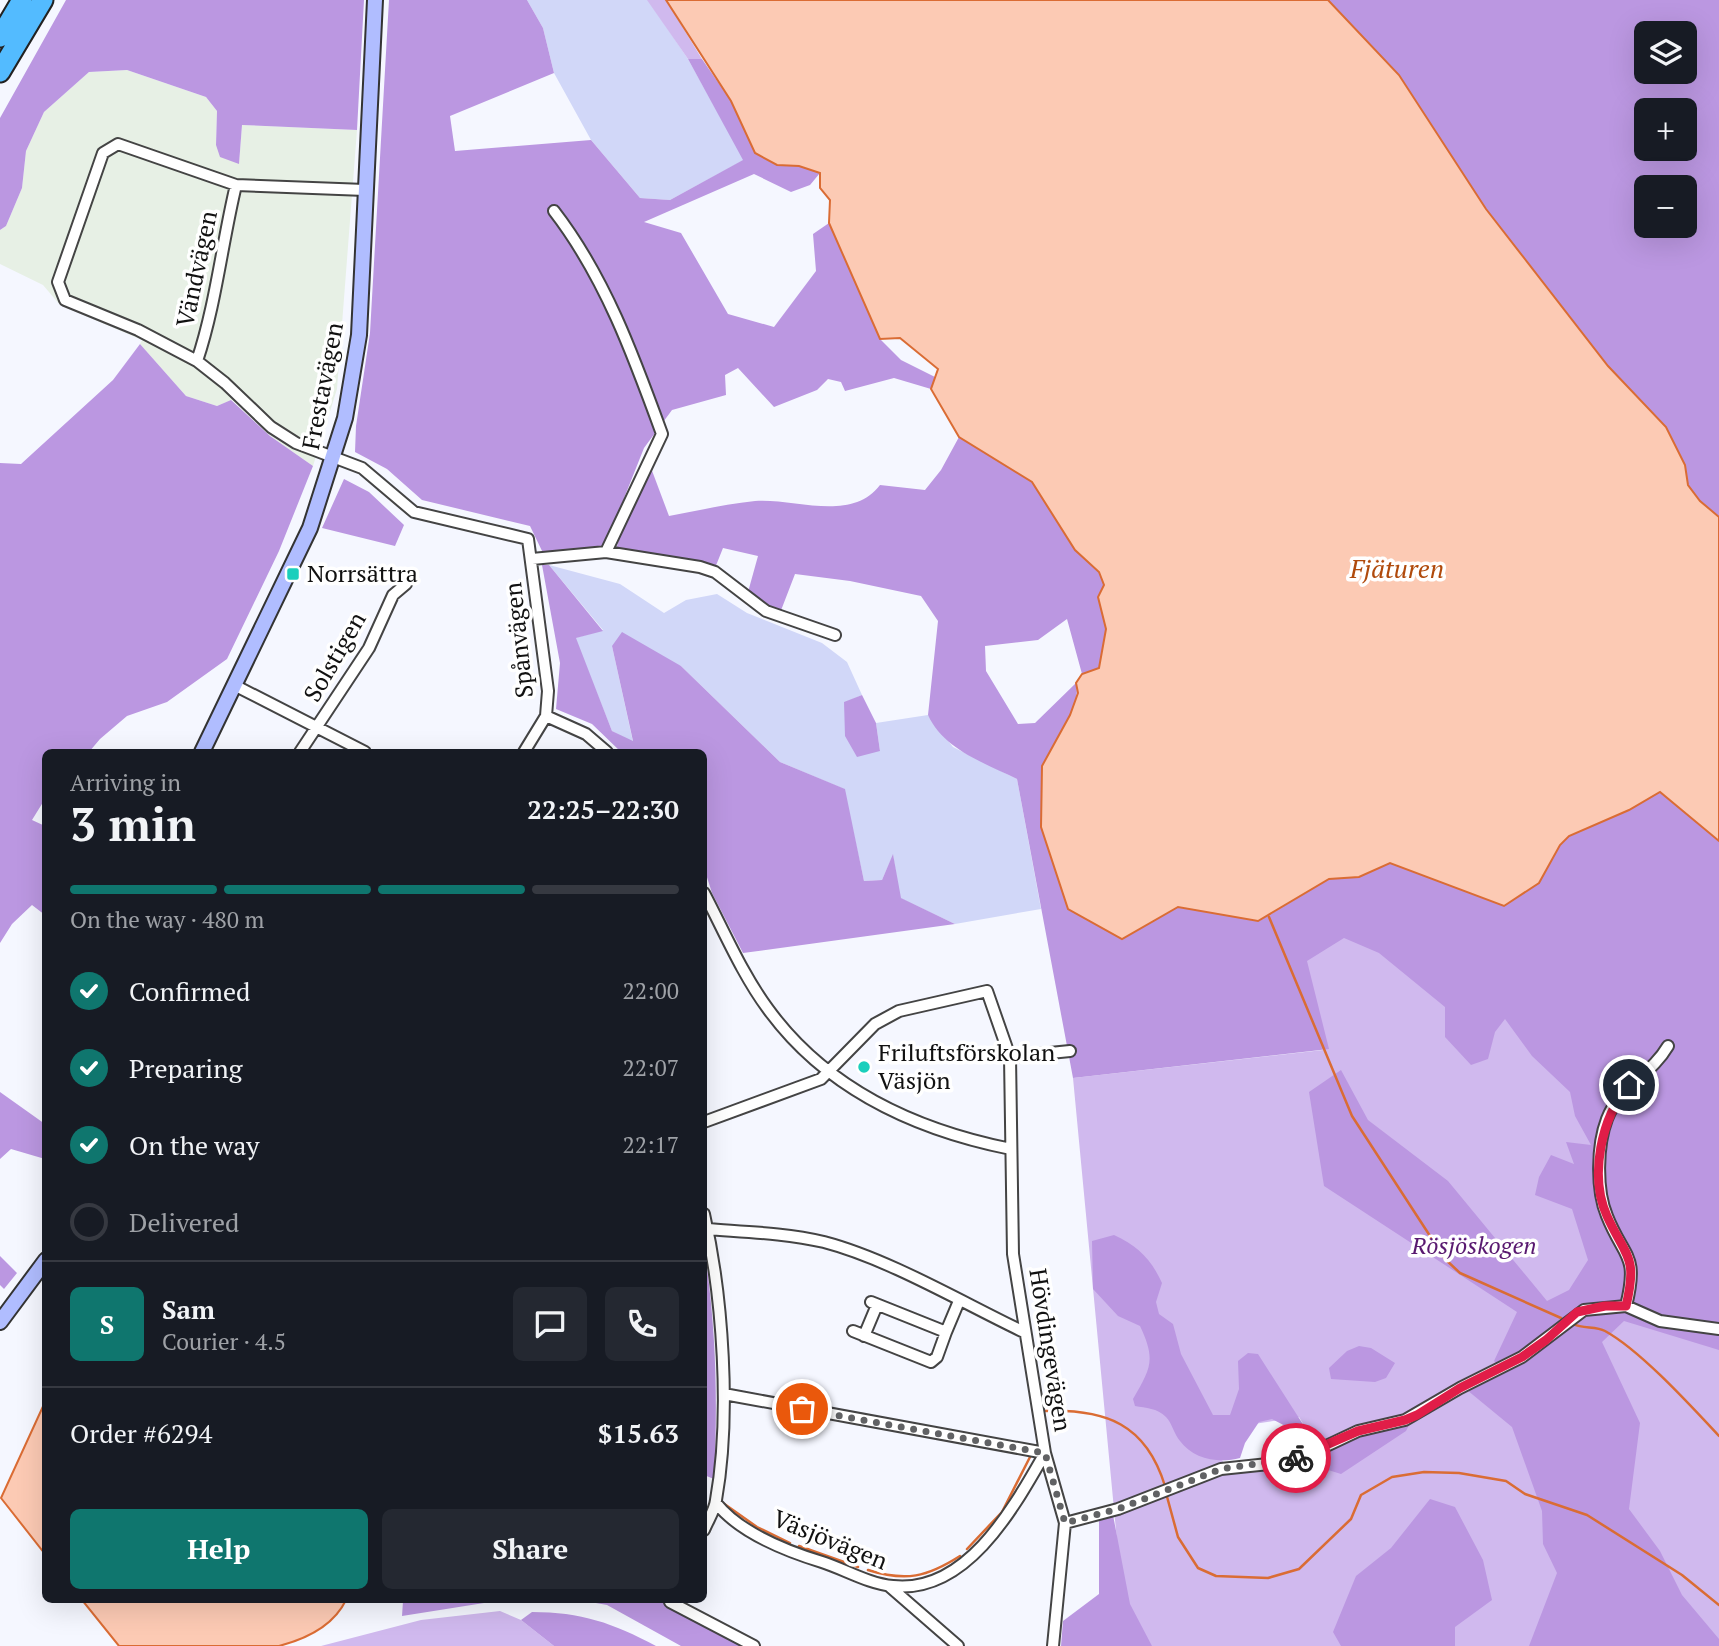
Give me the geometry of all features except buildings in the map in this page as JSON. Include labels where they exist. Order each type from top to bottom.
[{"type":"highway","points":[[0,37],[22,0]]},
{"type":"highway","points":[[0,72],[43,0]]},
{"type":"street","name":"Frestavägen","points":[[203,749],[310,528],[345,418],[359,335],[375,0]]},
{"type":"street","points":[[365,190],[236,185],[118,144],[103,153],[58,282],[65,300],[138,330],[197,361],[225,383],[271,428],[296,443],[362,468],[414,512],[528,538],[532,559],[606,552],[700,567],[715,572],[765,611],[835,635]]},
{"type":"street","name":"Vändvägen","points":[[197,361],[206,333],[221,248],[236,185]]},
{"type":"street","points":[[554,211],[569,230],[604,294],[633,355],[662,434],[606,552]]},
{"type":"street","name":"Spånvägen","points":[[526,749],[546,716],[548,669],[532,559]]},
{"type":"street","name":"Solstigen","points":[[302,749],[369,648],[393,595],[406,584]]},
{"type":"street","points":[[234,685],[359,749]]},
{"type":"street","points":[[546,716],[586,734],[604,749]]},
{"type":"street","points":[[707,898],[768,1009],[829,1072],[869,1100],[907,1119],[971,1141],[1011,1149]]},
{"type":"street","name":"Hövdingevägen","points":[[829,1072],[875,1024],[899,1011],[987,991],[1010,1057],[1013,1113],[1013,1254],[1045,1453],[1065,1523],[1053,1646]]},
{"type":"street","points":[[1626,1306],[1632,1281],[1628,1252],[1606,1215],[1600,1179],[1600,1149],[1606,1121],[1615,1102],[1629,1085],[1658,1063],[1668,1046]]},
{"type":"street","points":[[1010,1057],[1070,1051]]},
{"type":"street","points":[[707,1121],[792,1091],[821,1079],[829,1072]]},
{"type":"street","points":[[707,1523],[716,1503],[724,1394],[707,1229],[769,1233],[826,1243],[895,1269],[1024,1332]]},
{"type":"street","points":[[0,1322],[42,1265]]},
{"type":"street","points":[[946,1332],[874,1304],[858,1334],[931,1362],[937,1357],[959,1301]]},
{"type":"street","points":[[1065,1523],[1118,1509],[1221,1469],[1278,1463],[1306,1456],[1358,1431],[1405,1420],[1522,1357],[1577,1312],[1605,1306],[1626,1306],[1660,1321],[1719,1329]]},
{"type":"street","points":[[724,1394],[1045,1453]]},
{"type":"street","name":"Väsjövägen","points":[[716,1503],[731,1517],[790,1552],[888,1586],[915,1586],[958,1567],[985,1542],[1013,1507],[1045,1453]]},
{"type":"street","points":[[888,1586],[958,1646]]},
{"type":"street","points":[[672,1603],[754,1646]]},
{"type":"shaded area","points":[[527,0],[648,0],[688,59],[744,160],[670,200],[640,198],[591,140],[554,73],[543,28]]},
{"type":"shaded area","points":[[127,70],[206,97],[217,111],[216,145],[239,164],[242,125],[357,130],[337,389],[313,466],[270,436],[232,400],[217,406],[186,396],[140,344],[142,340],[60,305],[43,285],[0,264],[0,230],[6,226],[22,188],[26,151],[44,112],[89,72]]},
{"type":"shaded area","points":[[549,565],[620,584],[664,613],[686,600],[717,594],[747,613],[822,643],[847,662],[862,695],[844,703],[880,751],[876,723],[928,715],[953,747],[1017,779],[1041,909],[955,924],[900,898],[893,855],[882,880],[864,881],[844,789],[780,762],[681,666],[612,646],[633,742],[612,731],[575,638],[603,630]]},
{"type":"green space","points":[[66,0],[364,0],[357,130],[242,125],[239,164],[220,157],[216,145],[217,111],[206,97],[127,70],[89,72],[44,112],[26,151],[22,188],[6,226],[0,230],[0,118]]},
{"type":"green space","points":[[389,0],[527,0],[543,28],[554,73],[450,116],[455,151],[591,140],[640,198],[670,200],[743,160],[688,59],[702,59],[731,101],[755,153],[777,165],[799,166],[820,173],[810,185],[791,192],[754,174],[644,222],[681,233],[728,314],[774,327],[816,271],[813,234],[829,223],[880,339],[901,360],[935,377],[931,389],[894,378],[845,391],[841,382],[828,379],[817,390],[774,407],[738,368],[725,375],[726,395],[672,410],[644,448],[605,546],[543,553],[530,526],[422,500],[387,469],[355,452],[356,426],[370,333]]},
{"type":"green space","points":[[647,0],[666,0],[702,59],[688,59]]},
{"type":"green space","points":[[1328,0],[1719,0],[1719,517],[1700,501],[1688,485],[1685,465],[1666,427],[1608,366],[1486,209],[1399,75]]},
{"type":"green space","points":[[140,344],[186,396],[217,406],[231,400],[270,436],[313,466],[279,551],[227,659],[167,702],[127,716],[92,749],[42,749],[42,804],[32,820],[42,825],[42,913],[32,905],[12,924],[0,943],[0,463],[21,464],[113,380]]},
{"type":"green space","points":[[959,437],[1032,482],[1075,550],[1099,572],[1104,585],[1098,597],[1106,629],[1099,668],[1082,674],[1067,619],[1038,640],[985,646],[986,671],[1018,724],[1035,723],[1076,683],[1077,693],[1071,715],[1042,766],[1122,939],[1178,907],[1259,921],[1329,879],[1359,877],[1390,863],[1504,906],[1539,883],[1560,845],[1569,836],[1629,810],[1661,791],[1719,841],[1719,1350],[1624,1321],[1602,1342],[1640,1423],[1629,1509],[1660,1551],[1682,1595],[1719,1639],[1719,1646],[1529,1646],[1557,1573],[1543,1544],[1542,1511],[1512,1427],[1467,1390],[1504,1372],[1494,1361],[1517,1312],[1324,1186],[1309,1092],[1341,1070],[1368,1120],[1448,1181],[1547,1301],[1569,1290],[1588,1260],[1572,1209],[1535,1195],[1539,1177],[1551,1155],[1574,1164],[1566,1142],[1591,1145],[1575,1116],[1570,1092],[1532,1056],[1505,1019],[1495,1032],[1488,1059],[1471,1065],[1445,1037],[1445,1007],[1379,953],[1344,938],[1307,961],[1329,1049],[1073,1078],[1017,779],[955,746],[944,738],[928,715],[938,621],[921,596],[850,581],[795,574],[780,613],[760,603],[748,592],[758,556],[723,548],[715,568],[616,550],[620,535],[651,468],[669,516],[755,501],[838,506],[854,503],[868,496],[880,485],[925,490],[941,470]]},
{"type":"green space","points":[[344,479],[369,492],[404,525],[395,546],[322,528]]},
{"type":"green space","points":[[542,565],[549,565],[603,631],[576,638],[612,731],[633,741],[612,646],[622,632],[681,666],[780,762],[845,789],[864,881],[882,880],[893,854],[901,898],[955,924],[743,953],[712,893],[707,877],[707,749],[618,749],[592,724],[556,709],[560,663]]},
{"type":"green space","points":[[862,695],[876,723],[880,751],[857,757],[845,736],[844,702]]},
{"type":"green space","name":"Rösjöskogen","points":[[1719,816],[1719,1646],[1127,1646],[1073,1078],[1323,1050],[1259,930]],"holes":[[[1299,1417],[1314,1442],[1294,1453],[1272,1458],[1226,1464],[1219,1458],[1234,1427]]]},
{"type":"green space","points":[[0,1092],[42,1122],[42,1158],[11,1149],[0,1159]]},
{"type":"green space","points":[[1114,1235],[1143,1254],[1158,1274],[1162,1283],[1156,1302],[1159,1314],[1173,1324],[1181,1354],[1213,1415],[1230,1415],[1239,1389],[1238,1361],[1248,1353],[1258,1354],[1306,1429],[1291,1429],[1272,1419],[1259,1422],[1245,1443],[1240,1458],[1215,1460],[1199,1456],[1185,1447],[1163,1414],[1135,1406],[1133,1399],[1149,1364],[1150,1356],[1145,1338],[1140,1326],[1118,1316],[1093,1289],[1092,1241]]},
{"type":"green space","points":[[0,1256],[17,1273],[4,1289],[0,1285]]},
{"type":"green space","points":[[707,1271],[715,1362],[714,1479],[707,1476]]},
{"type":"green space","points":[[1359,1346],[1371,1348],[1395,1363],[1386,1378],[1375,1382],[1331,1379],[1329,1368],[1347,1351]]},
{"type":"green space","points":[[1409,1425],[1406,1431],[1341,1474],[1325,1469],[1318,1453],[1365,1432]]},
{"type":"green space","points":[[1430,1499],[1455,1507],[1483,1560],[1492,1600],[1455,1627],[1455,1646],[1341,1646],[1333,1632],[1356,1576],[1391,1548]]},
{"type":"green space","points":[[1113,1515],[1130,1604],[1152,1646],[1061,1646],[1063,1621],[1099,1594],[1099,1517]]},
{"type":"green space","points":[[403,1603],[484,1603],[402,1616]]},
{"type":"green space","points":[[596,1603],[666,1603],[746,1646],[681,1646],[607,1605]]},
{"type":"green space","points":[[500,1611],[521,1620],[554,1646],[321,1646],[421,1620]]},
{"type":"green space","points":[[532,1612],[566,1614],[596,1620],[656,1646],[554,1646],[521,1620]]},
{"type":"water","name":"Fjäturen","points":[[666,0],[1328,0],[1399,75],[1486,209],[1608,366],[1666,427],[1685,465],[1688,485],[1700,501],[1719,517],[1719,841],[1660,792],[1629,810],[1569,836],[1560,845],[1539,883],[1504,906],[1390,863],[1359,877],[1329,879],[1258,921],[1178,907],[1122,939],[1068,909],[1041,827],[1042,766],[1070,715],[1078,693],[1076,683],[1082,674],[1099,668],[1106,629],[1098,597],[1104,585],[1099,572],[1075,550],[1032,482],[959,437],[931,389],[938,369],[900,338],[880,339],[829,223],[830,200],[820,188],[820,173],[799,166],[777,165],[755,153],[731,101]]},
{"type":"water","points":[[42,1409],[42,1550],[1,1498]]},
{"type":"water","points":[[84,1603],[344,1603],[334,1617],[318,1630],[279,1646],[119,1646]]},
{"type":"waterway","points":[[1269,917],[1352,1116],[1445,1259],[1460,1273],[1561,1318]]},
{"type":"waterway","points":[[1573,1324],[1601,1329],[1634,1351],[1665,1379],[1719,1436]]},
{"type":"waterway","points":[[1045,1411],[1087,1413],[1121,1424],[1135,1434],[1147,1448],[1165,1486]]},
{"type":"waterway","points":[[967,1549],[1002,1512],[1030,1457]]},
{"type":"waterway","points":[[1166,1493],[1178,1537],[1198,1568],[1216,1576],[1268,1578],[1299,1569],[1351,1519],[1361,1495],[1392,1477],[1424,1472],[1459,1473],[1506,1481],[1525,1494],[1587,1515],[1682,1575],[1719,1605]]},
{"type":"waterway","points":[[723,1503],[757,1527],[790,1543]]},
{"type":"waterway","points":[[799,1546],[858,1567]]},
{"type":"waterway","points":[[868,1570],[894,1576],[916,1575],[937,1569],[960,1556]]},
{"type":"way so far","points":[[802,1409],[1045,1453],[1059,1494],[1065,1523],[1118,1509],[1221,1469],[1278,1463],[1296,1458]]},
{"type":"place","name":"Norrsättra","points":[[293,574]]},
{"type":"place","name":"Friluftsförskolan Väsjön","points":[[864,1067]]},
{"type":"route","points":[[1296,1458],[1306,1456],[1358,1431],[1417,1415],[1460,1388],[1522,1357],[1577,1312],[1605,1306],[1626,1306],[1632,1281],[1628,1252],[1606,1215],[1600,1179],[1600,1149],[1606,1121],[1615,1102],[1629,1085]]}]
